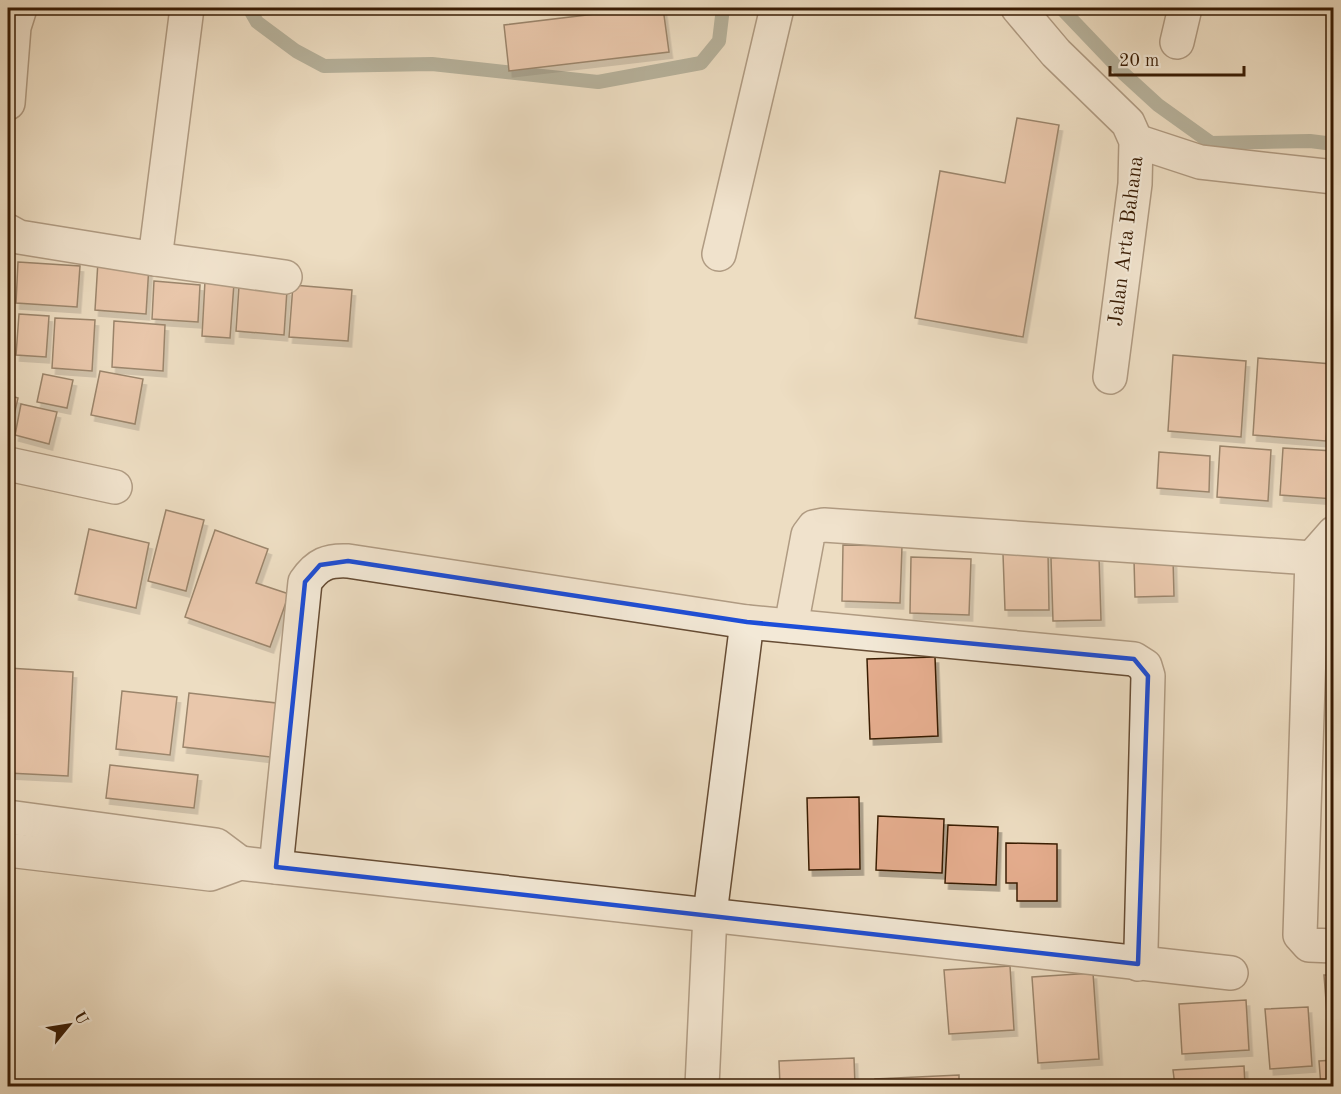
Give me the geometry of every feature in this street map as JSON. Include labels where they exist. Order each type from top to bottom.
[{"type":"street","points":[[8,103],[14,27],[20,8]]},
{"type":"street","points":[[718,254],[777,8]]},
{"type":"street","name":"Jalan Arta Bahana","points":[[1018,8],[1056,53],[1128,123],[1136,141],[1135,184],[1110,377]]},
{"type":"street","points":[[1177,42],[1185,8]]},
{"type":"street","points":[[155,259],[181,10]]},
{"type":"street","points":[[1136,141],[1200,162],[1334,177]]},
{"type":"street","points":[[8,231],[19,237],[285,277]]},
{"type":"street","points":[[8,464],[115,487]]},
{"type":"street","points":[[791,626],[808,535],[814,527],[824,525],[1312,558]]},
{"type":"street","points":[[1334,533],[1312,558],[1300,935],[1309,945],[1334,946]]},
{"type":"street","points":[[276,867],[306,582],[311,572],[320,565],[333,560],[348,561],[747,622],[1134,659],[1144,666],[1148,676],[1142,936],[1138,964]]},
{"type":"street","points":[[702,1086],[710,914],[747,622]]},
{"type":"street","points":[[8,817],[216,845],[240,863]]},
{"type":"street","points":[[8,850],[210,874],[240,863],[1231,973]]},
{"type":"highlighted area","points":[[348,561],[747,622],[1134,659],[1148,676],[1138,964],[276,867],[305,582],[320,565]]},
{"type":"building","points":[[645,8],[663,8],[669,52],[509,71],[504,25]]},
{"type":"building","points":[[1017,118],[1059,125],[1023,337],[915,318],[940,171],[1005,183]]},
{"type":"building","points":[[98,261],[149,265],[146,314],[95,310]]},
{"type":"building","points":[[18,262],[80,266],[77,307],[16,303]]},
{"type":"building","points":[[154,281],[200,285],[198,322],[152,319]]},
{"type":"building","points":[[205,281],[234,283],[230,338],[202,336]]},
{"type":"building","points":[[293,285],[352,290],[348,341],[289,337]]},
{"type":"building","points":[[239,286],[287,290],[284,335],[236,331]]},
{"type":"building","points":[[19,314],[49,316],[46,357],[16,355]]},
{"type":"building","points":[[55,318],[95,320],[92,371],[52,368]]},
{"type":"building","points":[[114,321],[165,325],[163,371],[112,367]]},
{"type":"building","points":[[1173,355],[1246,361],[1241,437],[1168,431]]},
{"type":"building","points":[[1258,358],[1332,364],[1326,441],[1253,435]]},
{"type":"building","points":[[100,371],[143,379],[135,424],[91,415]]},
{"type":"building","points":[[43,374],[73,380],[67,408],[37,402]]},
{"type":"building","points":[[8,395],[18,398],[10,433],[8,432]]},
{"type":"building","points":[[21,404],[57,412],[49,444],[15,435]]},
{"type":"building","points":[[1220,446],[1271,450],[1268,501],[1217,497]]},
{"type":"building","points":[[1283,448],[1334,451],[1334,499],[1280,495]]},
{"type":"building","points":[[1159,452],[1210,456],[1209,492],[1157,488]]},
{"type":"building","points":[[166,510],[204,520],[186,591],[148,581]]},
{"type":"building","points":[[89,529],[149,543],[136,608],[75,594]]},
{"type":"building","points":[[215,530],[268,549],[256,583],[289,594],[270,647],[185,617]]},
{"type":"building","points":[[843,545],[902,546],[900,603],[842,601]]},
{"type":"building","points":[[1048,553],[1049,610],[1005,610],[1003,554]]},
{"type":"building","points":[[911,557],[971,559],[969,615],[910,613]]},
{"type":"building","points":[[1099,557],[1101,620],[1053,621],[1051,558]]},
{"type":"building","points":[[1173,559],[1174,596],[1135,597],[1134,560]]},
{"type":"building","points":[[935,657],[938,736],[870,739],[867,659]]},
{"type":"building","points":[[8,668],[73,672],[68,776],[8,773]]},
{"type":"building","points":[[122,691],[177,697],[170,755],[116,749]]},
{"type":"building","points":[[189,693],[285,704],[279,758],[183,747]]},
{"type":"building","points":[[110,765],[198,775],[194,808],[106,798]]},
{"type":"building","points":[[859,797],[860,869],[809,870],[807,798]]},
{"type":"building","points":[[878,816],[944,819],[942,873],[876,870]]},
{"type":"building","points":[[948,825],[998,827],[996,885],[945,883]]},
{"type":"building","points":[[1006,843],[1057,844],[1057,901],[1017,901],[1017,883],[1006,883]]},
{"type":"building","points":[[1010,966],[1014,1030],[949,1034],[944,970]]},
{"type":"building","points":[[1093,973],[1099,1059],[1038,1063],[1032,977]]},
{"type":"building","points":[[1324,975],[1334,975],[1334,1025],[1328,1026]]},
{"type":"building","points":[[1246,1000],[1249,1050],[1182,1054],[1179,1004]]},
{"type":"building","points":[[1308,1007],[1312,1066],[1270,1069],[1265,1009]]},
{"type":"building","points":[[854,1058],[855,1086],[780,1086],[779,1061]]},
{"type":"building","points":[[1334,1060],[1334,1086],[1321,1086],[1319,1061]]},
{"type":"building","points":[[1244,1066],[1245,1086],[1175,1086],[1173,1070]]},
{"type":"building","points":[[959,1075],[959,1086],[876,1086],[875,1079]]},
{"type":"building","points":[[1299,1082],[1300,1086],[1248,1086],[1248,1085]]},
{"type":"waterway","points":[[249,8],[257,22],[296,51],[324,66],[432,64],[598,82],[701,63],[719,41],[723,8]]},
{"type":"waterway","points":[[1061,8],[1123,73],[1158,105],[1211,143],[1310,141],[1334,144]]}]
